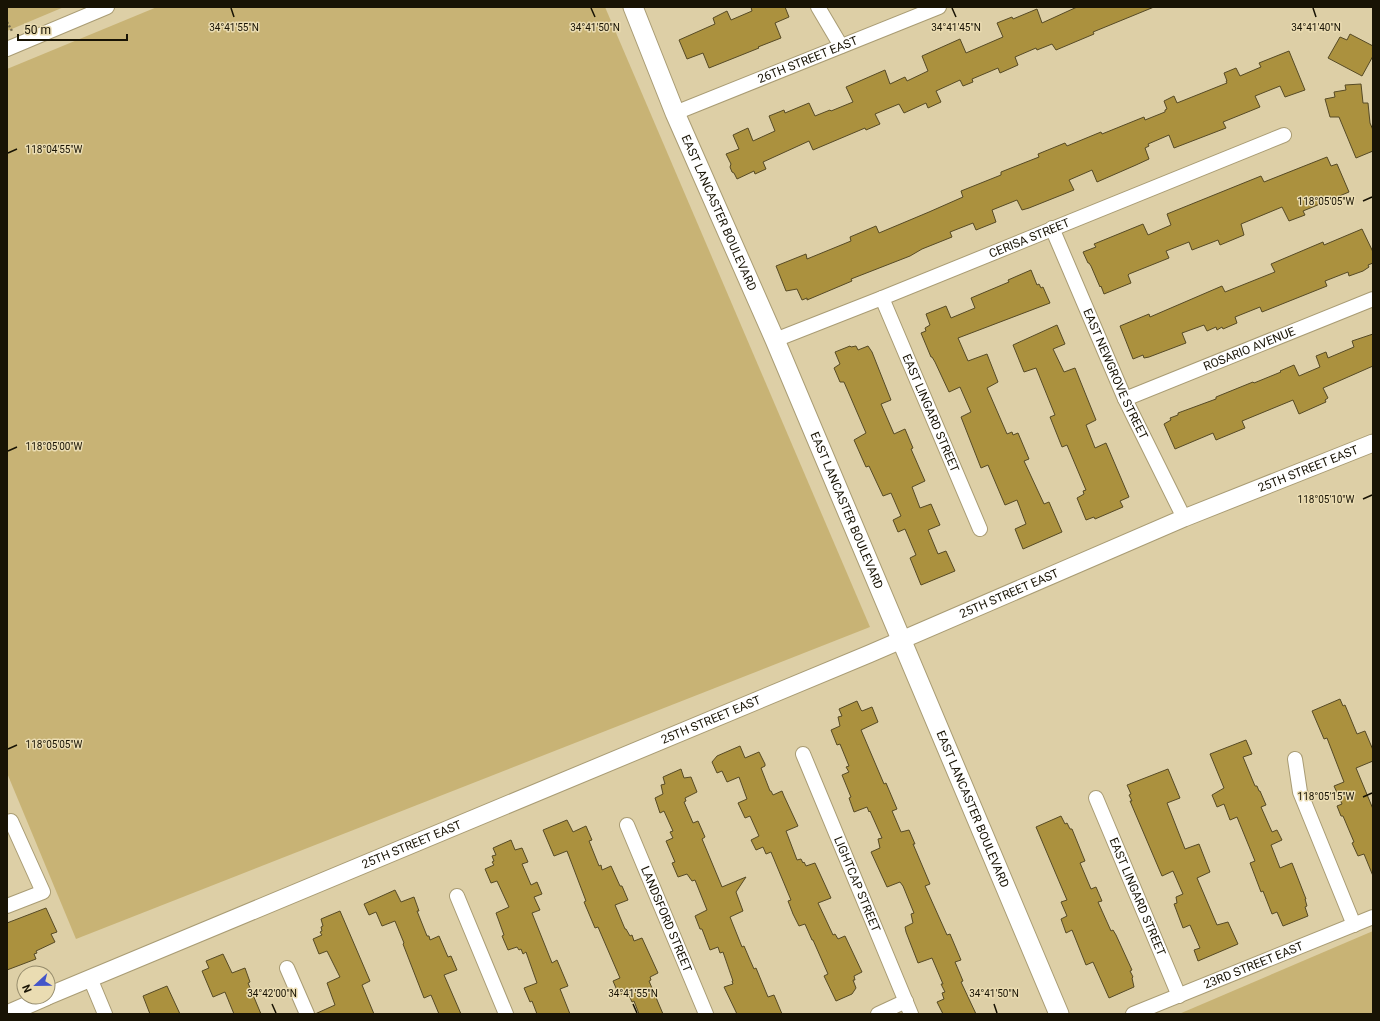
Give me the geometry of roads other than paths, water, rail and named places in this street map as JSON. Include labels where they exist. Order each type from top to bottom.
[{"type":"main road","name":"EAST LANCASTER BOULEVARD","points":[[633,7],[676,113],[775,340],[1059,1014]]},
{"type":"street","points":[[7,49],[107,7]]},
{"type":"street","points":[[818,7],[841,46]]},
{"type":"street","name":"26TH STREET EAST","points":[[676,113],[940,7]]},
{"type":"street","name":"CERISA STREET","points":[[775,340],[1284,135]]},
{"type":"street","name":"EAST NEWGROVE STREET","points":[[1052,228],[1126,400],[1184,518]]},
{"type":"street","name":"EAST LINGARD STREET","points":[[882,298],[980,529]]},
{"type":"street","name":"ROSARIO AVENUE","points":[[1126,400],[1373,299]]},
{"type":"street","name":"25TH STREET EAST","points":[[56,993],[902,639],[1184,518],[1373,443]]},
{"type":"street","name":"LIGHTCAP STREET","points":[[803,754],[909,1008]]},
{"type":"street","points":[[1295,759],[1300,792],[1354,925]]},
{"type":"street","name":"EAST LINGARD STREET","points":[[1096,798],[1179,996]]},
{"type":"street","points":[[7,906],[43,892],[11,821]]},
{"type":"street","name":"LANDSFORD STREET","points":[[627,825],[706,1014]]},
{"type":"street","points":[[457,896],[506,1014]]},
{"type":"street","name":"23RD STREET EAST","points":[[1133,1014],[1373,917]]},
{"type":"street","points":[[287,968],[307,1014]]},
{"type":"street","points":[[90,978],[105,1014]]},
{"type":"street","name":"25TH STREET EAST","points":[[7,1014],[28,1005]]},
{"type":"street","points":[[878,1014],[909,1008]]}]
